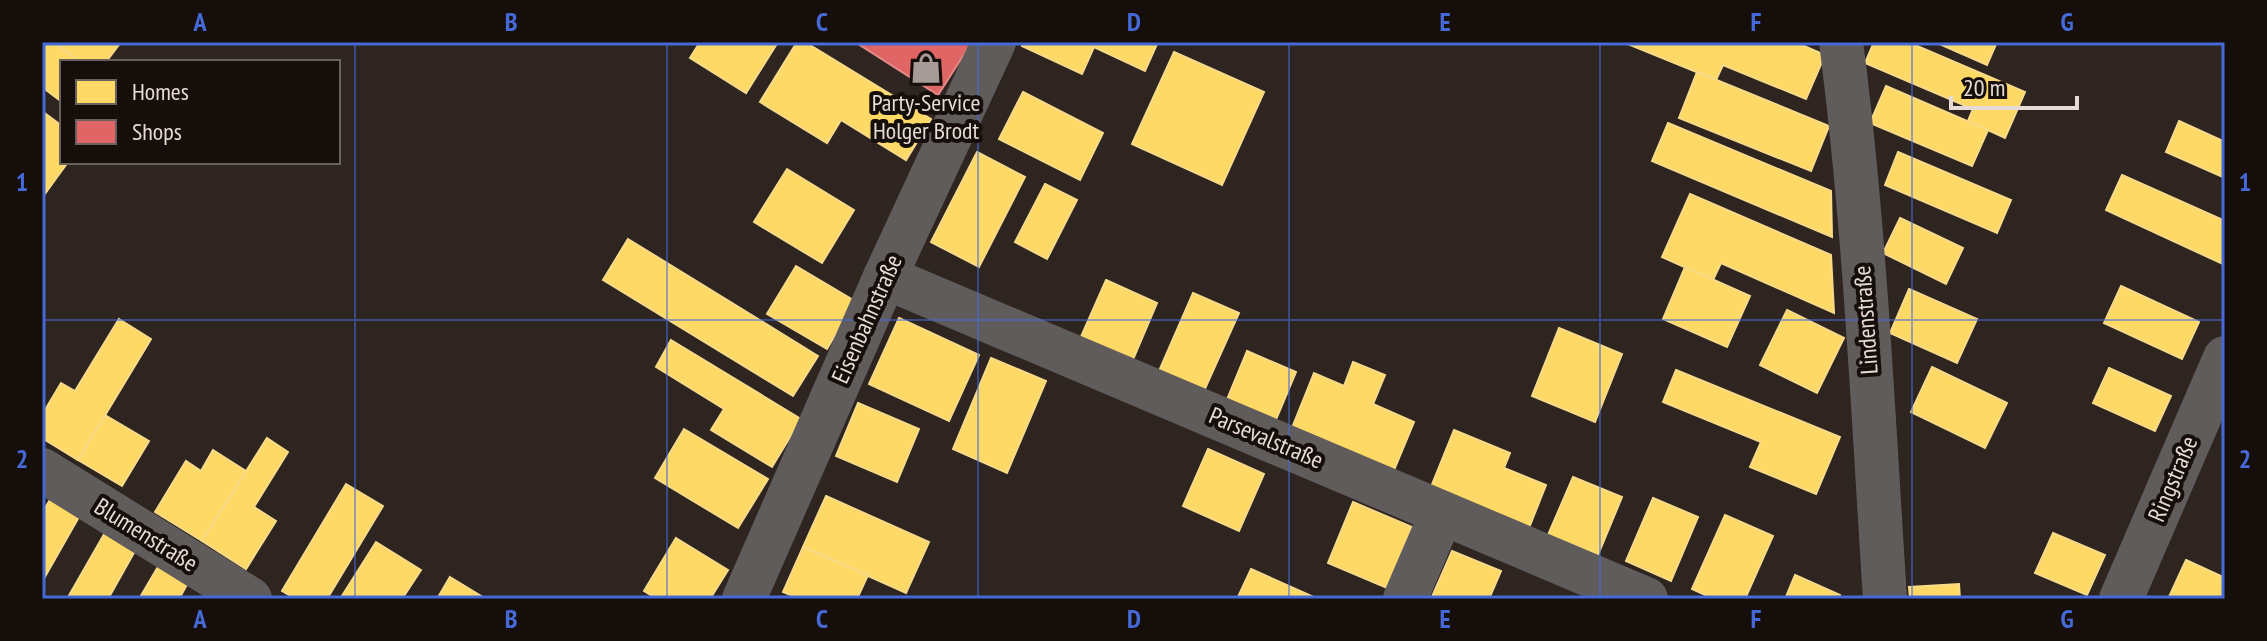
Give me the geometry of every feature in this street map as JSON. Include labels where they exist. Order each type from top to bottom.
[{"type":"street","name":"Eisenbahnstraße","points":[[744,599],[885,277],[994,42]]},
{"type":"street","name":"Lindenstraße","points":[[1841,42],[1863,280],[1885,599]]},
{"type":"street","name":"Parsevalstraße","points":[[885,277],[1646,599]]},
{"type":"street","name":"Ringstraße","points":[[2121,599],[2225,358]]},
{"type":"street","name":"Blumenstraße","points":[[42,470],[250,599]]},
{"type":"street","points":[[1405,599],[1442,513]]},
{"type":"building: Homes","points":[[42,42],[54,42],[77,60],[60,60],[60,100],[42,87]]},
{"type":"building: Homes","points":[[54,42],[121,42],[108,60],[77,60]]},
{"type":"building: Homes","points":[[700,42],[778,42],[746,93],[690,58]]},
{"type":"building: Homes","points":[[797,42],[805,42],[931,119],[906,160],[841,120],[827,143],[760,102]]},
{"type":"building: Homes","points":[[1024,42],[1157,44],[1145,71],[1094,47],[1082,74],[1022,46]]},
{"type":"building: Homes","points":[[1623,42],[1795,42],[1825,55],[1806,99],[1723,65],[1716,80]]},
{"type":"building: Homes","points":[[1874,42],[1908,42],[2025,92],[2005,138],[1968,121],[1973,109],[1865,63]]},
{"type":"building: Homes","points":[[1935,42],[1997,42],[1987,65]]},
{"type":"building: Homes","points":[[1174,52],[1264,92],[1222,185],[1132,144]]},
{"type":"building: Homes","points":[[1697,72],[1829,126],[1811,171],[1679,118]]},
{"type":"building: Homes","points":[[1886,86],[1988,130],[1972,166],[1870,123]]},
{"type":"building: Homes","points":[[1023,92],[1103,133],[1080,180],[999,139]]},
{"type":"building: Homes","points":[[42,111],[60,124],[60,164],[67,164],[42,198]]},
{"type":"building: Homes","points":[[2179,121],[2225,142],[2225,178],[2166,152]]},
{"type":"building: Homes","points":[[1668,123],[1831,191],[1832,237],[1652,161]]},
{"type":"building: Homes","points":[[977,152],[1025,177],[979,267],[931,242]]},
{"type":"building: Homes","points":[[1898,152],[2011,200],[1997,233],[1885,185]]},
{"type":"building: Homes","points":[[787,169],[854,210],[822,263],[754,222]]},
{"type":"building: Homes","points":[[2122,175],[2225,221],[2225,265],[2106,210]]},
{"type":"building: Homes","points":[[1045,184],[1077,200],[1047,259],[1015,242]]},
{"type":"building: Homes","points":[[1690,194],[1831,255],[1834,313],[1721,263],[1713,280],[1662,257]]},
{"type":"building: Homes","points":[[1900,218],[1963,248],[1946,284],[1883,253]]},
{"type":"building: Homes","points":[[628,239],[818,356],[793,396],[603,280]]},
{"type":"building: Homes","points":[[796,266],[855,301],[827,349],[767,314]]},
{"type":"building: Homes","points":[[1685,267],[1750,296],[1727,347],[1663,319]]},
{"type":"building: Homes","points":[[1106,280],[1157,303],[1132,362],[1080,339]]},
{"type":"building: Homes","points":[[2121,286],[2199,322],[2182,359],[2104,323]]},
{"type":"building: Homes","points":[[1909,289],[1977,319],[1957,363],[1890,333]]},
{"type":"building: Homes","points":[[1193,293],[1239,313],[1204,391],[1159,371]]},
{"type":"building: Homes","points":[[1787,310],[1844,338],[1817,393],[1760,365]]},
{"type":"building: Homes","points":[[899,318],[979,355],[949,421],[869,384]]},
{"type":"building: Homes","points":[[119,319],[151,339],[78,460],[42,438],[42,415],[61,383],[75,391]]},
{"type":"building: Homes","points":[[1559,328],[1622,354],[1595,422],[1532,396]]},
{"type":"building: Homes","points":[[671,340],[801,419],[772,467],[711,430],[724,409],[656,367]]},
{"type":"building: Homes","points":[[1247,351],[1296,372],[1275,422],[1226,402]]},
{"type":"building: Homes","points":[[991,358],[1046,381],[1007,473],[953,449]]},
{"type":"building: Homes","points":[[1353,362],[1385,375],[1373,404],[1414,422],[1392,475],[1290,433],[1314,373],[1344,386]]},
{"type":"building: Homes","points":[[1932,367],[2007,403],[1985,448],[1911,412]]},
{"type":"building: Homes","points":[[2109,368],[2171,396],[2155,431],[2093,403]]},
{"type":"building: Homes","points":[[1676,370],[1840,437],[1816,494],[1750,467],[1761,442],[1663,402]]},
{"type":"building: Homes","points":[[858,403],[919,429],[897,482],[836,456]]},
{"type":"building: Homes","points":[[105,415],[149,441],[122,486],[78,460]]},
{"type":"building: Homes","points":[[684,429],[768,479],[738,528],[655,478]]},
{"type":"building: Homes","points":[[1454,430],[1510,453],[1504,468],[1546,485],[1529,528],[1431,487]]},
{"type":"building: Homes","points":[[267,438],[288,452],[254,507],[276,521],[246,569],[202,541]]},
{"type":"building: Homes","points":[[1208,449],[1264,474],[1239,531],[1183,506]]},
{"type":"building: Homes","points":[[213,450],[246,471],[202,541],[155,512],[186,461],[201,471]]},
{"type":"building: Homes","points":[[1573,477],[1622,497],[1598,555],[1548,535]]},
{"type":"building: Homes","points":[[346,484],[383,506],[327,599],[296,599],[282,591]]},
{"type":"building: Homes","points":[[826,496],[929,542],[906,593],[803,547]]},
{"type":"building: Homes","points":[[51,498],[80,515],[42,582],[42,513]]},
{"type":"building: Homes","points":[[1653,498],[1698,517],[1671,581],[1626,561]]},
{"type":"building: Homes","points":[[1353,502],[1412,527],[1387,588],[1328,563]]},
{"type":"building: Homes","points":[[1725,515],[1773,536],[1745,599],[1714,599],[1692,589]]},
{"type":"building: Homes","points":[[106,531],[136,549],[108,599],[67,599]]},
{"type":"building: Homes","points":[[2053,533],[2105,555],[2087,595],[2035,573]]},
{"type":"building: Homes","points":[[676,538],[728,570],[710,599],[657,599],[644,591]]},
{"type":"building: Homes","points":[[376,542],[421,570],[402,599],[340,599]]},
{"type":"building: Homes","points":[[803,547],[868,575],[857,599],[800,599],[783,592]]},
{"type":"building: Homes","points":[[1452,551],[1501,571],[1489,599],[1431,599]]},
{"type":"building: Homes","points":[[2186,560],[2225,578],[2225,599],[2168,599]]},
{"type":"building: Homes","points":[[159,565],[189,581],[179,599],[139,599]]},
{"type":"building: Homes","points":[[1251,569],[1318,599],[1237,599]]},
{"type":"building: Homes","points":[[1795,575],[1840,595],[1838,599],[1785,599]]},
{"type":"building: Homes","points":[[450,577],[486,599],[437,599]]},
{"type":"building: Homes","points":[[1959,584],[1960,599],[1910,599],[1909,587]]},
{"type":"building: Shops","name":"Party-Service Holger Brodt","points":[[855,42],[972,42],[938,95]]},
{"type":"place","name":"Party-Service Holger Brodt","points":[[926,68]]}]
